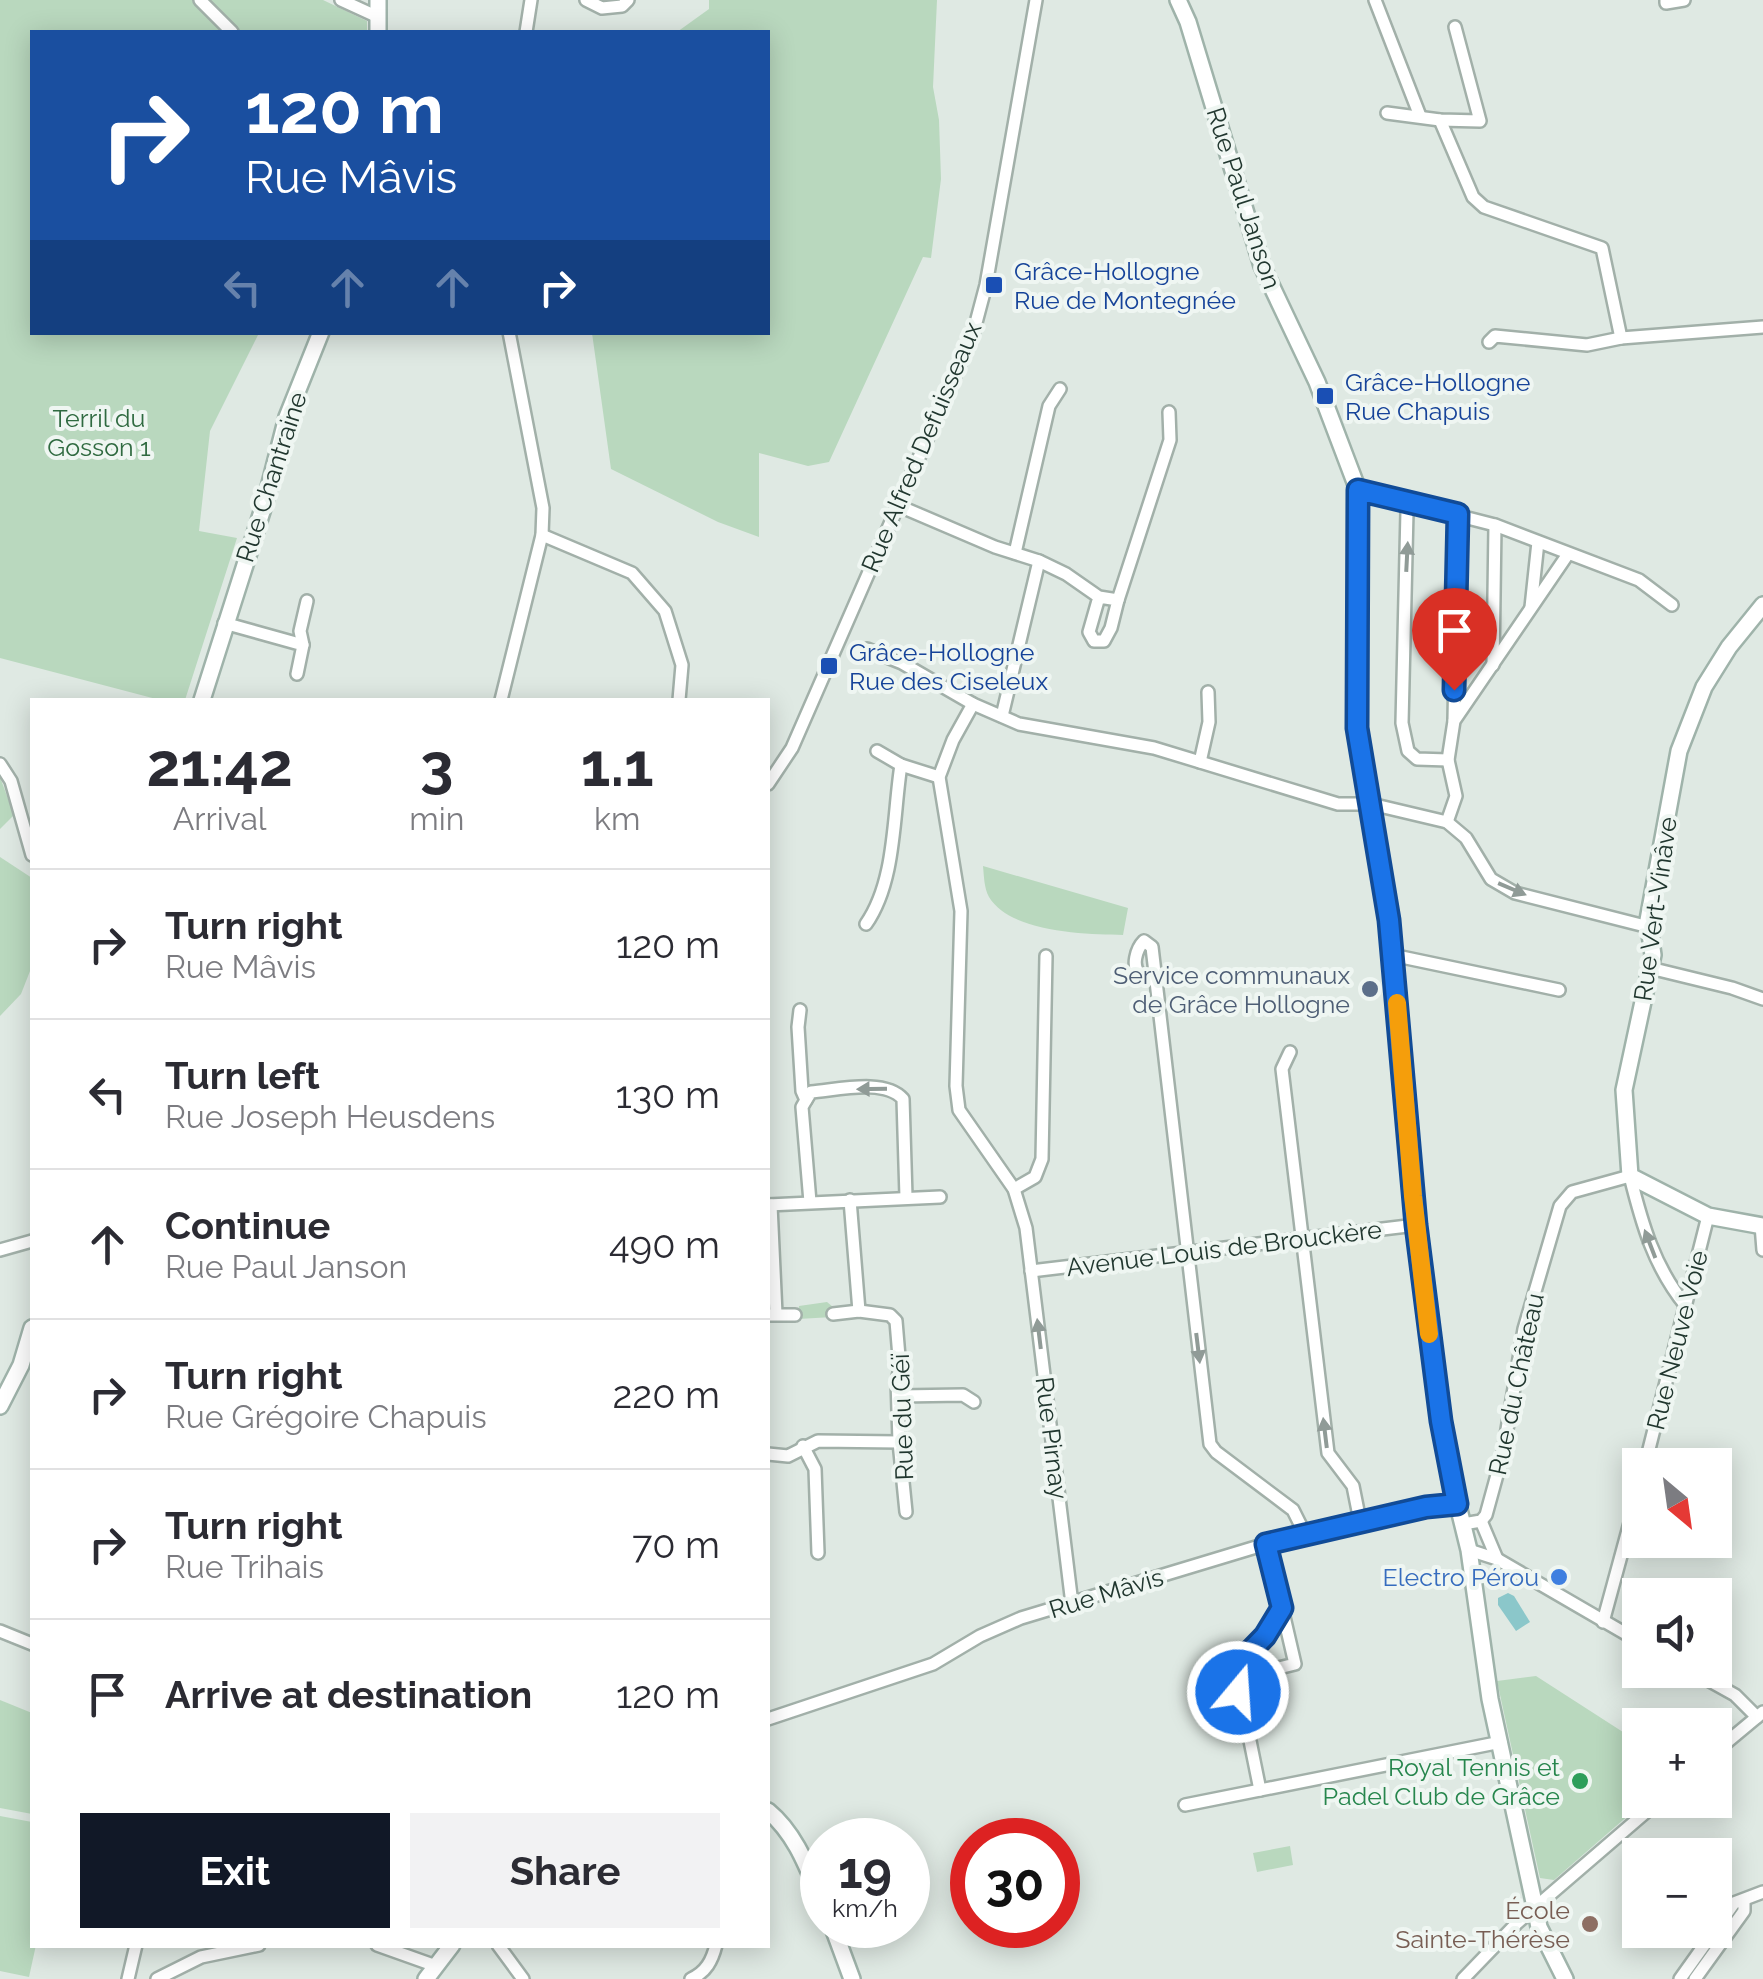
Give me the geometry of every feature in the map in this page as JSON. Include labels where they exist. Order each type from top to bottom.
[{"type":"street","points":[[200,0],[230,30]]},
{"type":"street","points":[[341,0],[378,16]]},
{"type":"street","points":[[526,30],[531,0]]},
{"type":"street","points":[[586,0],[602,8],[622,6],[628,0]]},
{"type":"street","name":"Rue Alfred Defuisseaux","points":[[770,781],[792,748],[973,334],[986,285],[1036,0]]},
{"type":"street","name":"Rue Paul Janson","points":[[1178,0],[1262,266],[1317,382],[1358,490],[1357,728],[1392,955],[1416,1225],[1441,1421],[1468,1550],[1488,1684],[1539,1927],[1565,1979]]},
{"type":"street","points":[[1375,0],[1420,116]]},
{"type":"street","points":[[1666,0],[1684,0]]},
{"type":"street","points":[[1386,113],[1480,121],[1454,27]]},
{"type":"street","points":[[1440,120],[1473,197],[1484,208],[1602,248],[1621,338]]},
{"type":"street","points":[[1488,342],[1495,336],[1587,345],[1621,338],[1763,327]]},
{"type":"street","name":"Rue Chantraine","points":[[203,698],[266,499],[287,417],[320,335]]},
{"type":"street","points":[[502,698],[542,536],[541,485],[509,335]]},
{"type":"street","points":[[1014,553],[1049,406],[1060,389]]},
{"type":"street","points":[[1100,597],[1089,632],[1094,641],[1104,641],[1118,600],[1170,440],[1169,412]]},
{"type":"street","points":[[1358,490],[1495,525],[1640,580],[1672,605]]},
{"type":"street","points":[[1410,502],[1402,723],[1408,751],[1417,759],[1448,760]]},
{"type":"street","points":[[899,506],[1039,561],[1100,597],[1118,600]]},
{"type":"street","points":[[1447,822],[1456,796],[1448,760],[1454,722],[1458,514]]},
{"type":"street","points":[[1493,665],[1495,525]]},
{"type":"street","points":[[542,536],[632,573],[665,611],[682,665],[679,698]]},
{"type":"street","points":[[1531,612],[1538,542]]},
{"type":"street","points":[[1454,722],[1568,554]]},
{"type":"street","points":[[1002,716],[1039,561]]},
{"type":"street","points":[[297,674],[303,645],[300,630],[308,601]]},
{"type":"street","name":"Rue Vert-Vinâve","points":[[1630,1176],[1624,1090],[1653,956],[1649,927],[1680,751],[1704,688],[1729,647],[1763,604]]},
{"type":"street","points":[[224,623],[303,645]]},
{"type":"street","points":[[867,650],[902,663],[973,704],[1019,724],[1154,748],[1338,804],[1371,804],[1447,822],[1466,838],[1491,880],[1515,893],[1649,927]]},
{"type":"street","points":[[1200,762],[1209,722],[1208,692]]},
{"type":"street","points":[[878,750],[901,765],[939,777],[973,704]]},
{"type":"street","points":[[0,764],[11,780],[30,848]]},
{"type":"street","points":[[866,924],[878,907],[901,765]]},
{"type":"street","name":"Rue Pirnay","points":[[939,777],[961,910],[956,1086],[959,1110],[1014,1189],[1026,1228],[1072,1604]]},
{"type":"street","points":[[1392,955],[1560,990]]},
{"type":"street","points":[[1014,1189],[1035,1177],[1042,1159],[1046,956]]},
{"type":"street","points":[[1650,968],[1763,999]]},
{"type":"street","points":[[1154,981],[1210,1444],[1293,1510],[1305,1534]]},
{"type":"street","points":[[800,1010],[798,1036],[806,1100]]},
{"type":"street","points":[[1290,1052],[1282,1069],[1328,1453],[1352,1486],[1360,1521]]},
{"type":"street","points":[[810,1202],[802,1107],[811,1092],[839,1090],[890,1088],[899,1094],[906,1197]]},
{"type":"street","points":[[1630,1176],[1708,1216],[1762,1225],[1763,1250]]},
{"type":"street","points":[[1630,1176],[1660,1270],[1686,1306]]},
{"type":"street","name":"Rue du Château","points":[[1480,1521],[1486,1515],[1503,1453],[1524,1330],[1560,1206],[1572,1192],[1630,1176]]},
{"type":"street","points":[[770,1205],[940,1197]]},
{"type":"street","points":[[834,1314],[859,1311],[850,1200]]},
{"type":"street","name":"Rue Neuve Voie","points":[[1649,1448],[1708,1216]]},
{"type":"street","name":"Avenue Louis de Brouckère","points":[[1031,1271],[1416,1225]]},
{"type":"street","points":[[770,1241],[772,1314],[795,1315]]},
{"type":"street","points":[[0,1250],[30,1242]]},
{"type":"street","name":"Rue du Géï","points":[[859,1311],[890,1315],[896,1321],[906,1512]]},
{"type":"street","points":[[0,1406],[21,1365],[30,1335]]},
{"type":"street","points":[[900,1396],[963,1395],[974,1402]]},
{"type":"street","points":[[770,1454],[788,1456],[818,1441],[900,1442]]},
{"type":"street","points":[[803,1446],[814,1469],[818,1553]]},
{"type":"street","name":"Rue Mâvis","points":[[770,1718],[932,1664],[980,1636],[1022,1618],[1266,1544],[1360,1521],[1457,1504]]},
{"type":"street","points":[[1463,1524],[1480,1521],[1496,1559]]},
{"type":"street","points":[[1238,1692],[1258,1673],[1295,1664],[1266,1544]]},
{"type":"street","points":[[1468,1550],[1496,1559],[1622,1632]]},
{"type":"street","points":[[1603,1622],[1622,1552]]},
{"type":"street","points":[[1260,1790],[1235,1667],[1265,1636],[1282,1608]]},
{"type":"street","points":[[0,1631],[30,1643]]},
{"type":"street","points":[[1265,1636],[1279,1637],[1291,1646]]},
{"type":"street","points":[[1249,1651],[1250,1664],[1258,1673]]},
{"type":"street","points":[[1722,1688],[1760,1715],[1732,1738]]},
{"type":"street","points":[[1185,1806],[1501,1742]]},
{"type":"street","points":[[770,1813],[800,1849]]},
{"type":"street","points":[[1464,1979],[1535,1908],[1639,1818]]},
{"type":"street","points":[[1732,1906],[1751,1894],[1763,1892]]},
{"type":"street","points":[[1695,1979],[1744,1911],[1744,1900]]},
{"type":"street","points":[[128,1979],[135,1948]]},
{"type":"street","points":[[156,1979],[201,1957],[244,1948]]},
{"type":"street","points":[[383,1948],[431,1972],[450,1948]]},
{"type":"street","points":[[500,1948],[523,1979]]},
{"type":"street","points":[[690,1979],[700,1975],[712,1960],[715,1948]]},
{"type":"street","points":[[841,1948],[852,1979]]},
{"type":"street","points":[[1680,1979],[1702,1948]]},
{"type":"green space","name":"Terril du Gosson 1","points":[[0,0],[323,0],[367,21],[367,30],[30,30],[30,335],[258,335],[210,431],[199,531],[237,538],[186,698],[152,698],[0,658]]},
{"type":"green space","points":[[709,0],[937,0],[933,87],[939,120],[941,179],[931,258],[923,257],[829,462],[808,466],[759,453],[759,537],[718,522],[611,469],[592,335],[770,335],[770,30],[680,30],[709,9]]},
{"type":"green space","points":[[0,777],[14,815],[0,829]]},
{"type":"green space","points":[[0,857],[30,877],[30,971],[21,994],[0,1016]]},
{"type":"green space","points":[[983,866],[1128,908],[1123,935],[1050,929],[1014,918],[989,897]]},
{"type":"green space","points":[[827,1302],[833,1307],[833,1317],[798,1319],[799,1306]]},
{"type":"green space","name":"Royal Tennis et Padel Club de Grâce","points":[[1536,1676],[1622,1731],[1622,1818],[1625,1818],[1554,1880],[1540,1878],[1497,1681]]},
{"type":"green space","points":[[0,1700],[30,1712],[30,1814],[0,1808]]},
{"type":"green space","points":[[0,1816],[30,1822],[30,1948],[35,1948],[29,1977],[0,1971]]},
{"type":"green space","points":[[1290,1846],[1293,1865],[1257,1872],[1253,1853]]},
{"type":"water","points":[[1508,1593],[1530,1622],[1516,1631],[1498,1605],[1498,1598]]},
{"type":"slow traffic","points":[[1397,1003],[1429,1334]]},
{"type":"place","name":"Grâce-Hollogne Rue de Montegnée","points":[[994,285]]},
{"type":"place","name":"Grâce-Hollogne Rue Chapuis","points":[[1325,396]]},
{"type":"place","name":"Grâce-Hollogne Rue des Ciseleux","points":[[829,666]]},
{"type":"place","name":"Service communaux de Grâce Hollogne","points":[[1370,989]]},
{"type":"place","name":"Electro Pérou","points":[[1559,1577]]},
{"type":"place","name":"Royal Tennis et Padel Club de Grâce","points":[[1580,1781]]},
{"type":"place","name":"École Sainte-Thérèse","points":[[1590,1924]]},
{"type":"route","points":[[1238,1692],[1235,1667],[1265,1636],[1282,1608],[1266,1544],[1426,1507],[1457,1504],[1441,1421],[1416,1225],[1389,920],[1357,728],[1358,490],[1458,514],[1454,690]]}]
